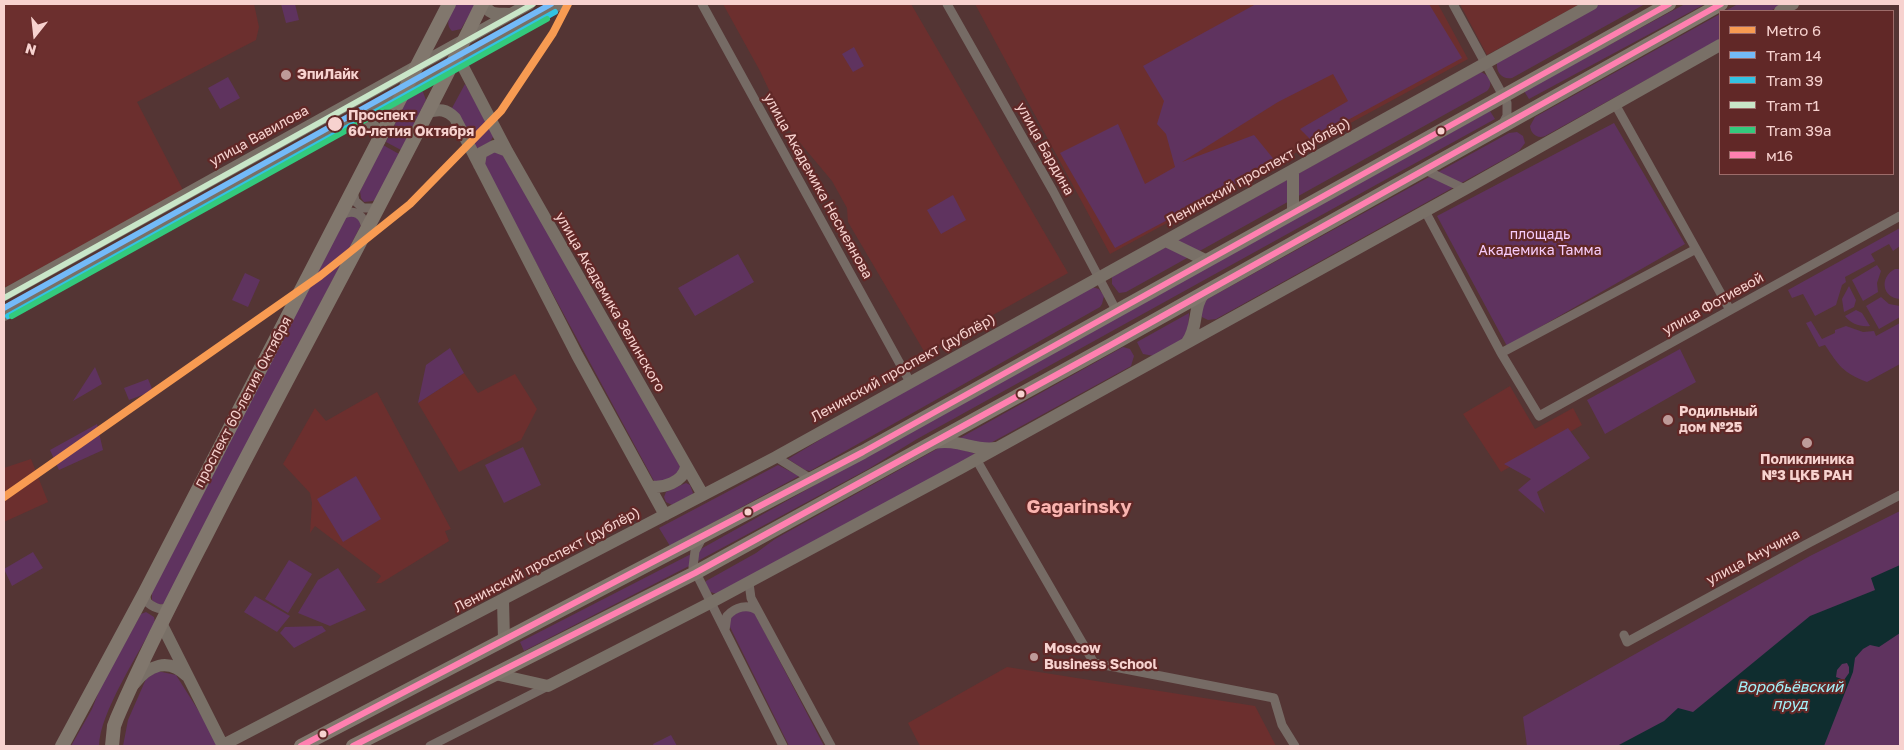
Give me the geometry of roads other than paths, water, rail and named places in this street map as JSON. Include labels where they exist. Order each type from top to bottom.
[{"type":"main road","name":"проспект 60-летия Октября","points":[[62,746],[449,4]]},
{"type":"main road","name":"проспект 60-летия Октября","points":[[111,746],[114,726],[127,694],[161,623],[295,364],[455,64],[465,39],[484,4]]},
{"type":"main road","points":[[301,746],[704,536],[930,415],[1669,4]]},
{"type":"main road","points":[[353,746],[695,573],[1425,170],[1721,4]]},
{"type":"street","points":[[484,4],[489,11],[495,14],[510,14]]},
{"type":"street","name":"улица Вавилова","points":[[4,295],[529,4]]},
{"type":"street","points":[[4,315],[560,4]]},
{"type":"street","name":"улица Академика Несмеянова","points":[[702,4],[910,382]]},
{"type":"street","name":"улица Бардина","points":[[946,4],[1053,191],[1116,310]]},
{"type":"street","points":[[1453,4],[1503,96],[1508,109],[1507,116],[1500,127]]},
{"type":"street","name":"Ленинский проспект (дублёр)","points":[[223,746],[776,457],[1592,4]]},
{"type":"street","points":[[1782,10],[1793,4]]},
{"type":"street","points":[[430,746],[710,604],[976,460],[1465,189],[1719,46]]},
{"type":"street","name":"улица Академика Зелинского","points":[[455,64],[499,135],[703,496]]},
{"type":"street","points":[[1615,104],[1730,310]]},
{"type":"street","points":[[428,112],[439,109],[449,111],[455,118],[577,355],[665,515]]},
{"type":"street","points":[[354,120],[372,123],[376,127],[379,141]]},
{"type":"street","points":[[471,150],[478,152],[493,145],[499,135]]},
{"type":"street","points":[[479,165],[481,153],[494,146],[507,151]]},
{"type":"street","points":[[1293,170],[1293,212]]},
{"type":"street","points":[[1425,170],[1465,189]]},
{"type":"street","points":[[353,190],[355,201],[363,208],[374,208],[380,205]]},
{"type":"street","points":[[1425,211],[1501,353],[1696,249]]},
{"type":"street","points":[[340,216],[346,212],[356,212],[364,219],[366,230]]},
{"type":"street","name":"улица Фотиевой","points":[[1501,353],[1539,416],[1900,216]]},
{"type":"street","points":[[1166,240],[1206,260]]},
{"type":"street","points":[[1185,344],[1194,331],[1198,302],[1205,292]]},
{"type":"street","points":[[932,443],[947,441],[985,449],[998,448]]},
{"type":"street","points":[[776,457],[811,479]]},
{"type":"street","points":[[976,460],[1094,663],[1274,698],[1282,725],[1295,746]]},
{"type":"street","points":[[649,486],[664,486],[681,478],[685,473],[686,467]]},
{"type":"street","name":"улица Анучина","points":[[1624,635],[1627,642],[1796,549],[1900,495]]},
{"type":"street","points":[[704,536],[695,551],[693,567],[695,573],[784,746]]},
{"type":"street","points":[[749,583],[749,593],[758,611],[831,746]]},
{"type":"street","points":[[144,592],[147,602],[156,608],[162,609],[172,605]]},
{"type":"street","points":[[503,600],[504,640]]},
{"type":"street","points":[[725,630],[727,616],[738,608],[753,607],[758,611]]},
{"type":"street","points":[[161,623],[223,746]]},
{"type":"street","points":[[127,694],[140,677],[153,667],[171,666],[178,668],[190,680]]},
{"type":"street","points":[[495,674],[548,686]]},
{"type":"water","name":"Воробьёвский пруд","points":[[1900,565],[1900,633],[1879,647],[1870,645],[1863,649],[1855,658],[1853,672],[1824,746],[1617,746],[1664,721],[1678,708],[1693,712],[1810,616],[1875,590],[1871,578]],"holes":[[[1847,663],[1849,673],[1844,680],[1836,677],[1837,670],[1842,664]]]},
{"type":"metro line","name":"6","points":[[4,497],[320,276],[410,204],[501,111],[553,33],[568,4]]},
{"type":"tram line","name":"т1","points":[[4,298],[533,4]]},
{"type":"tram line","name":"14","points":[[4,308],[551,4]]},
{"type":"tram line","name":"39","points":[[8,316],[555,12]]},
{"type":"tram line","name":"39а","points":[[12,316],[547,19]]},
{"type":"place","name":"ЭпиЛайк","points":[[286,75]]},
{"type":"place","name":"Проспект 60-летия Октября","points":[[335,124]]},
{"type":"place","name":"Родильный дом №25","points":[[1668,420]]},
{"type":"place","name":"Поликлиника №3 ЦКБ РАН","points":[[1807,443]]},
{"type":"place","name":"Moscow Business School","points":[[1034,657]]},
{"type":"district","name":"Gagarinsky","points":[[1079,507]]},
{"type":"park label","name":"площадь Академика Тамма","points":[[1540,244]]}]
